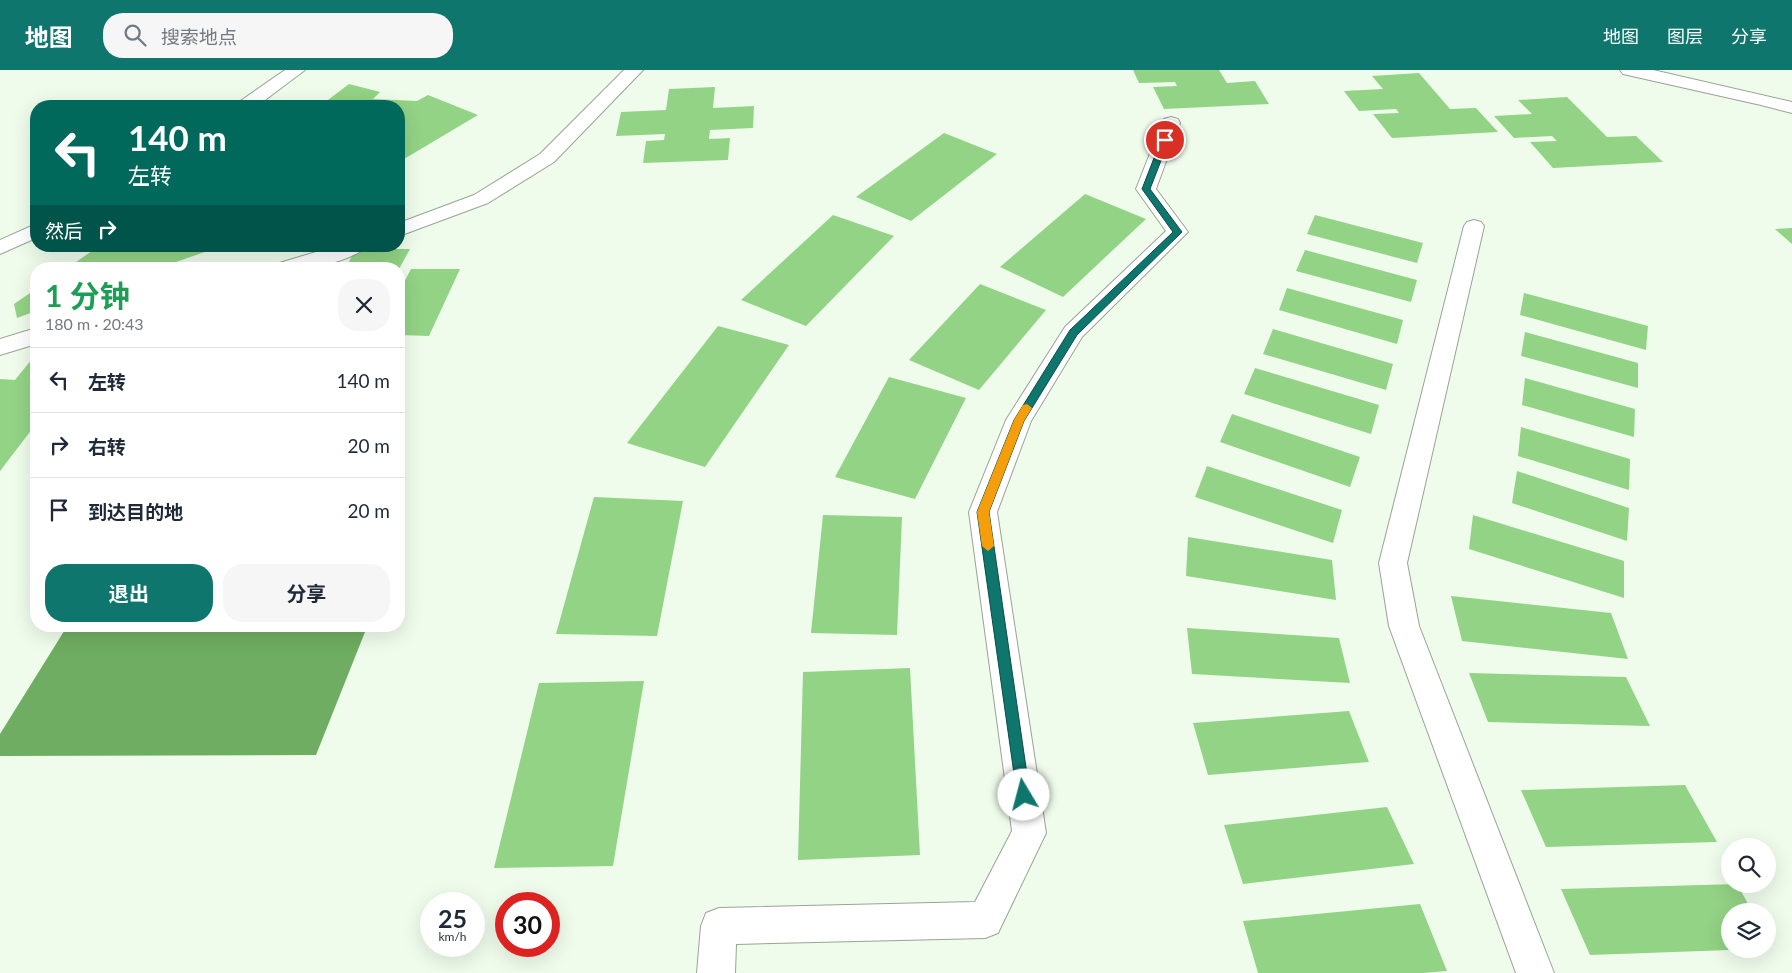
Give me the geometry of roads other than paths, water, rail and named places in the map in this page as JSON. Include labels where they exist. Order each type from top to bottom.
[{"type":"street","points":[[254,100],[296,70]]},
{"type":"street","points":[[405,228],[481,199],[547,158],[634,70]]},
{"type":"street","points":[[1629,70],[1765,100],[1792,108]]},
{"type":"street","points":[[716,973],[720,926],[985,920],[1029,833],[983,512],[1019,420],[1074,332],[1177,232],[1146,189],[1171,123]]},
{"type":"street","points":[[1474,226],[1393,563],[1404,626],[1534,973]]},
{"type":"street","points":[[0,248],[30,233]]},
{"type":"street","points":[[309,262],[341,252]]},
{"type":"street","points":[[0,347],[30,338]]}]
